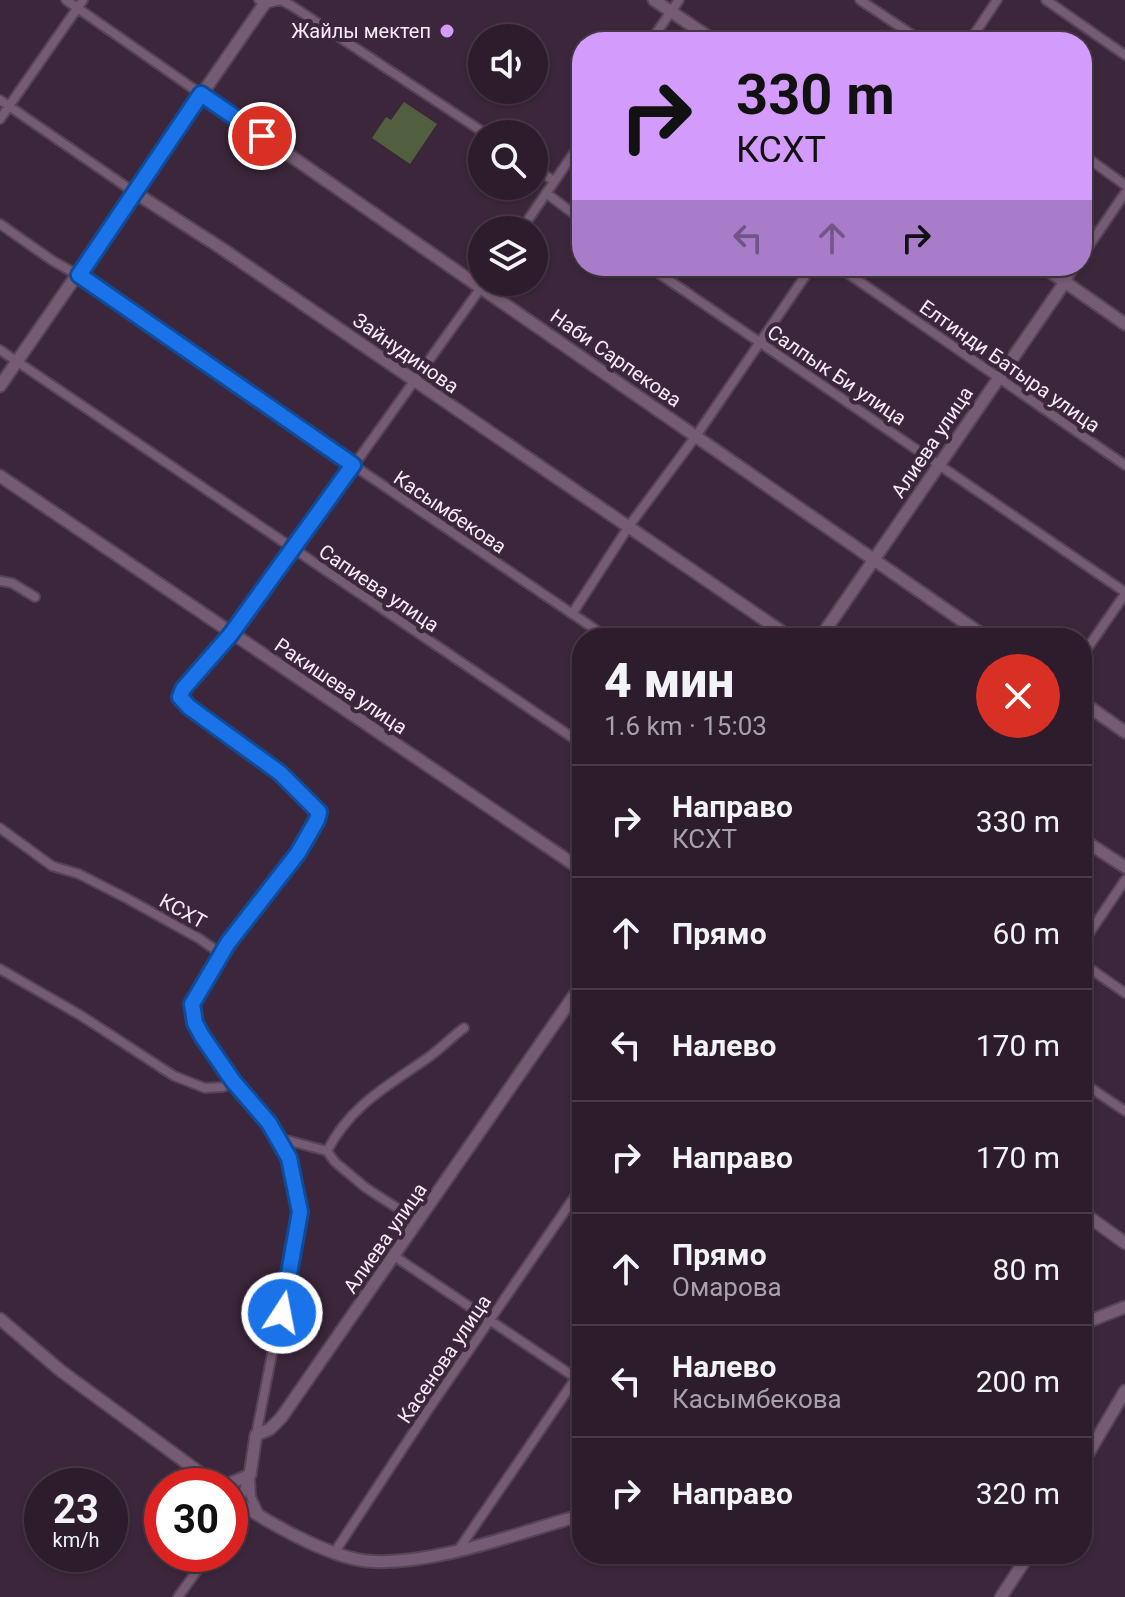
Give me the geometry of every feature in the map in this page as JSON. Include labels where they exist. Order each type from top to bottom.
[{"type":"street","name":"Наби Сарпекова","points":[[66,0],[80,4],[201,94],[468,275]]},
{"type":"street","points":[[0,386],[79,275],[263,1],[281,0],[292,6],[468,122]]},
{"type":"street","points":[[654,0],[701,32]]},
{"type":"street","points":[[657,32],[679,0]]},
{"type":"street","points":[[860,0],[908,32]]},
{"type":"street","points":[[976,32],[997,0]]},
{"type":"street","points":[[1046,0],[1125,55]]},
{"type":"street","points":[[0,119],[80,4]]},
{"type":"street","name":"Зайнудинова","points":[[0,100],[777,628]]},
{"type":"street","points":[[548,190],[572,155]]},
{"type":"street","points":[[1092,161],[1125,185]]},
{"type":"street","points":[[548,177],[554,181]]},
{"type":"street","points":[[1092,241],[1125,193]]},
{"type":"street","points":[[548,194],[572,212]]},
{"type":"street","name":"Касымбекова","points":[[0,224],[593,628]]},
{"type":"street","name":"Салпык Би улица","points":[[663,276],[1125,593]]},
{"type":"street","points":[[572,614],[629,526],[696,436],[805,276]]},
{"type":"street","name":"Елтинди Батыра улица","points":[[851,276],[1125,465]]},
{"type":"street","points":[[1056,276],[1125,324]]},
{"type":"street","name":"Алиева улица","points":[[827,628],[1069,276]]},
{"type":"street","points":[[263,1519],[253,1504],[250,1475],[259,1411],[300,1224],[300,1212],[289,1158],[279,1138],[233,1081],[195,1023],[192,1004],[221,954],[291,865],[319,812],[280,773],[189,707],[180,697],[183,689],[231,634],[294,549],[475,296]]},
{"type":"street","name":"Наби Сарпекова","points":[[499,296],[973,628]]},
{"type":"street","name":"Сапиева улица","points":[[0,350],[572,737]]},
{"type":"street","name":"Ракишева улица","points":[[0,476],[572,863]]},
{"type":"street","points":[[0,581],[12,583],[35,597]]},
{"type":"street","points":[[1092,641],[1125,593]]},
{"type":"street","points":[[1092,709],[1125,732]]},
{"type":"street","name":"КСХТ","points":[[0,828],[52,866],[79,874],[128,899],[221,954]]},
{"type":"street","points":[[1092,846],[1125,867]]},
{"type":"street","points":[[1092,929],[1125,880]]},
{"type":"street","points":[[0,969],[80,1015],[174,1076],[205,1088],[223,1087],[233,1081]]},
{"type":"street","points":[[1092,970],[1125,993]]},
{"type":"street","name":"Алиева улица","points":[[256,1435],[270,1429],[281,1418],[572,999]]},
{"type":"street","points":[[327,1151],[346,1120],[366,1101],[427,1059],[464,1028]]},
{"type":"street","points":[[1092,1089],[1125,1111]]},
{"type":"street","points":[[279,1138],[327,1151],[335,1162],[366,1188],[419,1222]]},
{"type":"street","name":"Касенова улица","points":[[334,1553],[572,1201]]},
{"type":"street","points":[[1092,1219],[1125,1243]]},
{"type":"street","points":[[394,1256],[572,1375]]},
{"type":"street","points":[[1092,1320],[1125,1307]]},
{"type":"street","points":[[0,1319],[61,1371],[194,1468]]},
{"type":"street","points":[[459,1549],[572,1390]]},
{"type":"street","points":[[1092,1447],[1125,1391]]},
{"type":"street","points":[[248,1509],[334,1553],[364,1561],[387,1562],[459,1549],[572,1518]]},
{"type":"street","points":[[1001,1597],[1022,1564]]},
{"type":"street","points":[[178,1597],[196,1572]]},
{"type":"green space","points":[[404,102],[437,124],[410,164],[372,138],[386,117],[391,120]]},
{"type":"place","name":"Жайлы мектеп","points":[[447,31]]},
{"type":"route","points":[[262,136],[201,94],[79,275],[353,465],[231,634],[183,689],[180,697],[189,707],[280,773],[319,812],[283,876],[228,943],[192,1004],[195,1023],[202,1036],[233,1081],[269,1123],[289,1158],[297,1191],[300,1224],[282,1313]]}]
